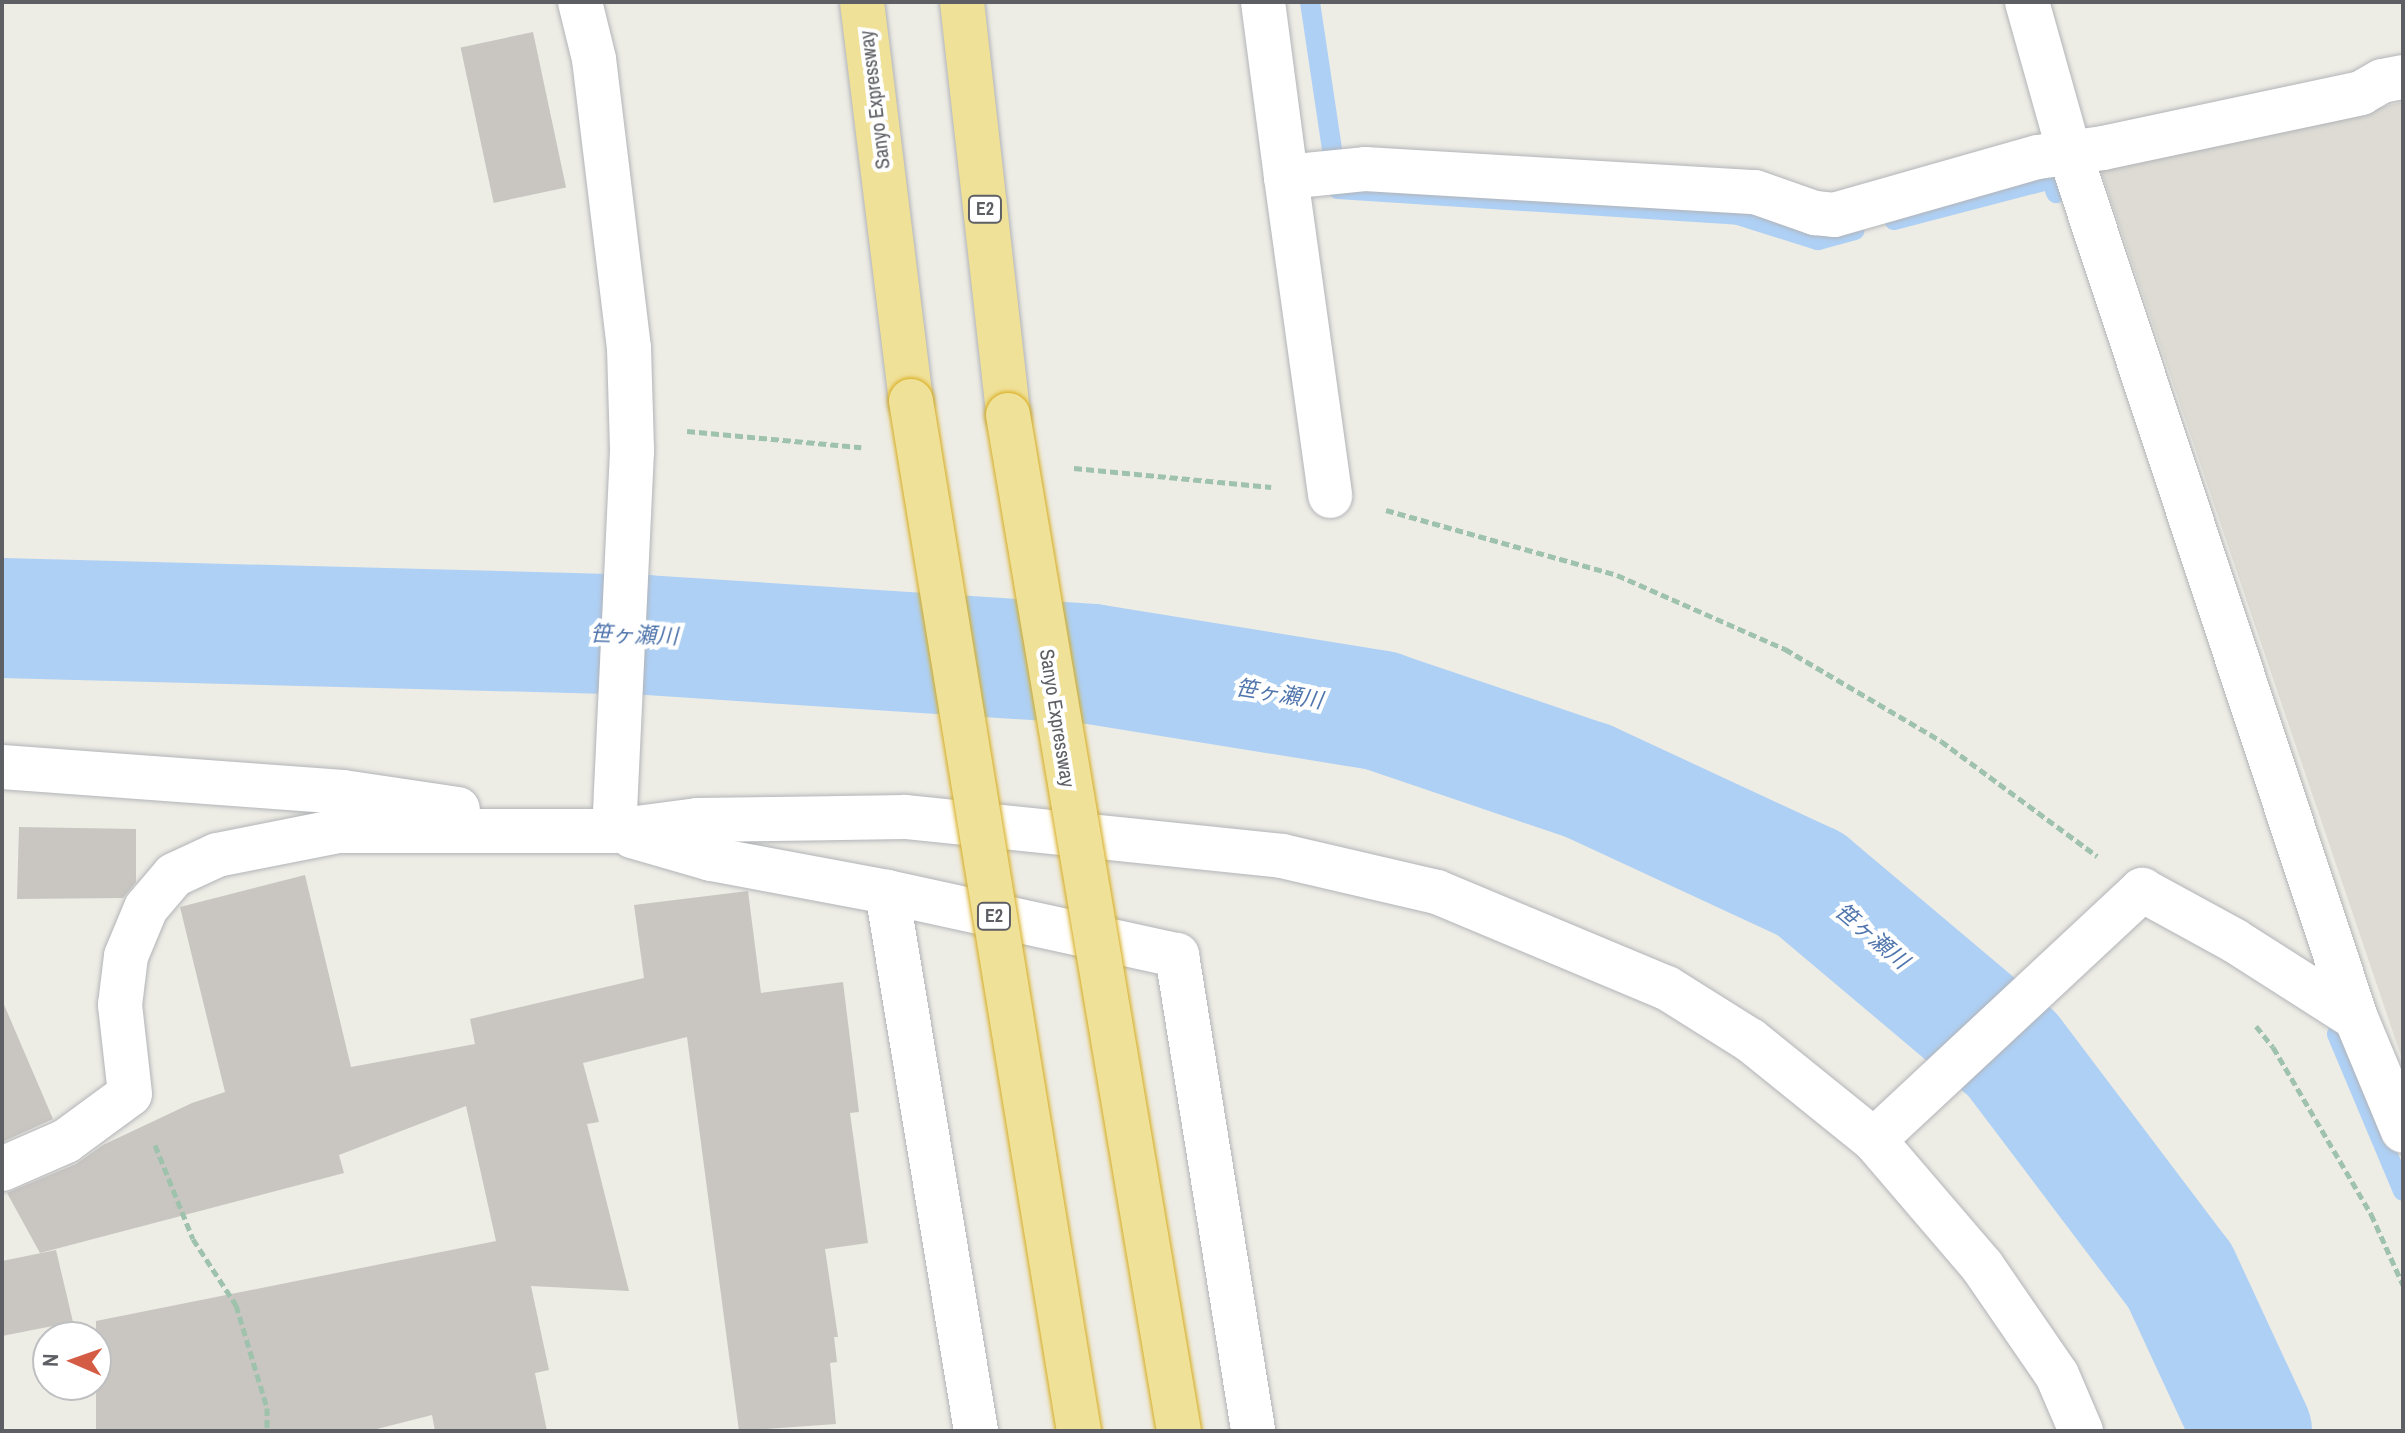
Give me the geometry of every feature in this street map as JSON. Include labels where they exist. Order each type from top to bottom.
[{"type":"highway","name":"Sanyo Expressway","points":[[862,2],[911,401],[1079,1431]]},
{"type":"highway","name":"Sanyo Expressway","points":[[962,2],[1008,415],[1179,1431]]},
{"type":"street","points":[[580,2],[594,59],[629,348],[632,439],[614,831]]},
{"type":"street","points":[[1263,2],[1319,173],[1330,496]]},
{"type":"street","points":[[2027,2],[2069,151],[2356,1018],[2403,1131]]},
{"type":"street","points":[[1319,173],[1755,192],[1815,213],[1834,215],[2069,151],[2103,148],[2361,93],[2382,81],[2403,77]]},
{"type":"street","points":[[2,767],[343,792],[614,831],[711,859],[887,892],[1177,955],[1253,1431]]},
{"type":"street","points":[[2,1169],[66,1141],[130,1094],[120,1005],[126,956],[146,908],[174,875],[217,855],[338,831],[614,831],[697,820],[905,817],[1282,856],[1437,892],[1667,988],[1750,1040],[1874,1140],[1982,1266],[2057,1375],[2081,1431]]},
{"type":"street","points":[[887,892],[976,1431]]},
{"type":"street","points":[[1874,1140],[2134,899],[2235,941],[2356,1018]]},
{"type":"path","points":[[632,439],[864,448]]},
{"type":"path","points":[[1067,467],[1330,496],[1435,522],[1617,575],[1785,649],[1941,741],[2134,899]]},
{"type":"path","points":[[2253,1023],[2273,1047],[2371,1214],[2403,1285]]},
{"type":"path","points":[[130,1094],[149,1129],[193,1239],[236,1305],[267,1408],[267,1431]]},
{"type":"shaded area","points":[[2403,102],[2403,1062],[2100,168]]},
{"type":"building","points":[[533,32],[566,188],[494,203],[461,47]]},
{"type":"building","points":[[19,827],[136,829],[136,882],[123,898],[17,899]]},
{"type":"building","points":[[305,875],[351,1067],[475,1044],[470,1019],[644,978],[634,905],[748,891],[761,993],[843,982],[859,1112],[850,1113],[868,1243],[825,1249],[838,1337],[834,1337],[837,1362],[830,1363],[836,1424],[739,1431],[687,1037],[583,1063],[599,1122],[587,1124],[629,1291],[531,1286],[549,1370],[535,1373],[547,1431],[435,1431],[432,1415],[369,1431],[96,1431],[96,1401],[112,1401],[112,1321],[96,1321],[496,1241],[466,1106],[339,1155],[344,1173],[40,1253],[7,1193],[76,1164],[103,1145],[192,1103],[225,1092],[180,907]]},
{"type":"building","points":[[2,1000],[53,1119],[2,1142]]},
{"type":"building","points":[[56,1250],[73,1321],[32,1321],[32,1330],[2,1336],[2,1261]]},
{"type":"waterway","points":[[1310,2],[1338,189],[1738,215],[1818,240],[1855,230]]},
{"type":"waterway","points":[[1894,220],[2051,179],[2056,193]]},
{"type":"waterway","name":"笹ヶ瀬川","points":[[2,618],[646,635],[1092,664],[1381,711],[1588,781],[1810,884],[2012,1054],[2180,1276],[2252,1431]]},
{"type":"waterway","points":[[2337,1034],[2403,1191]]}]
